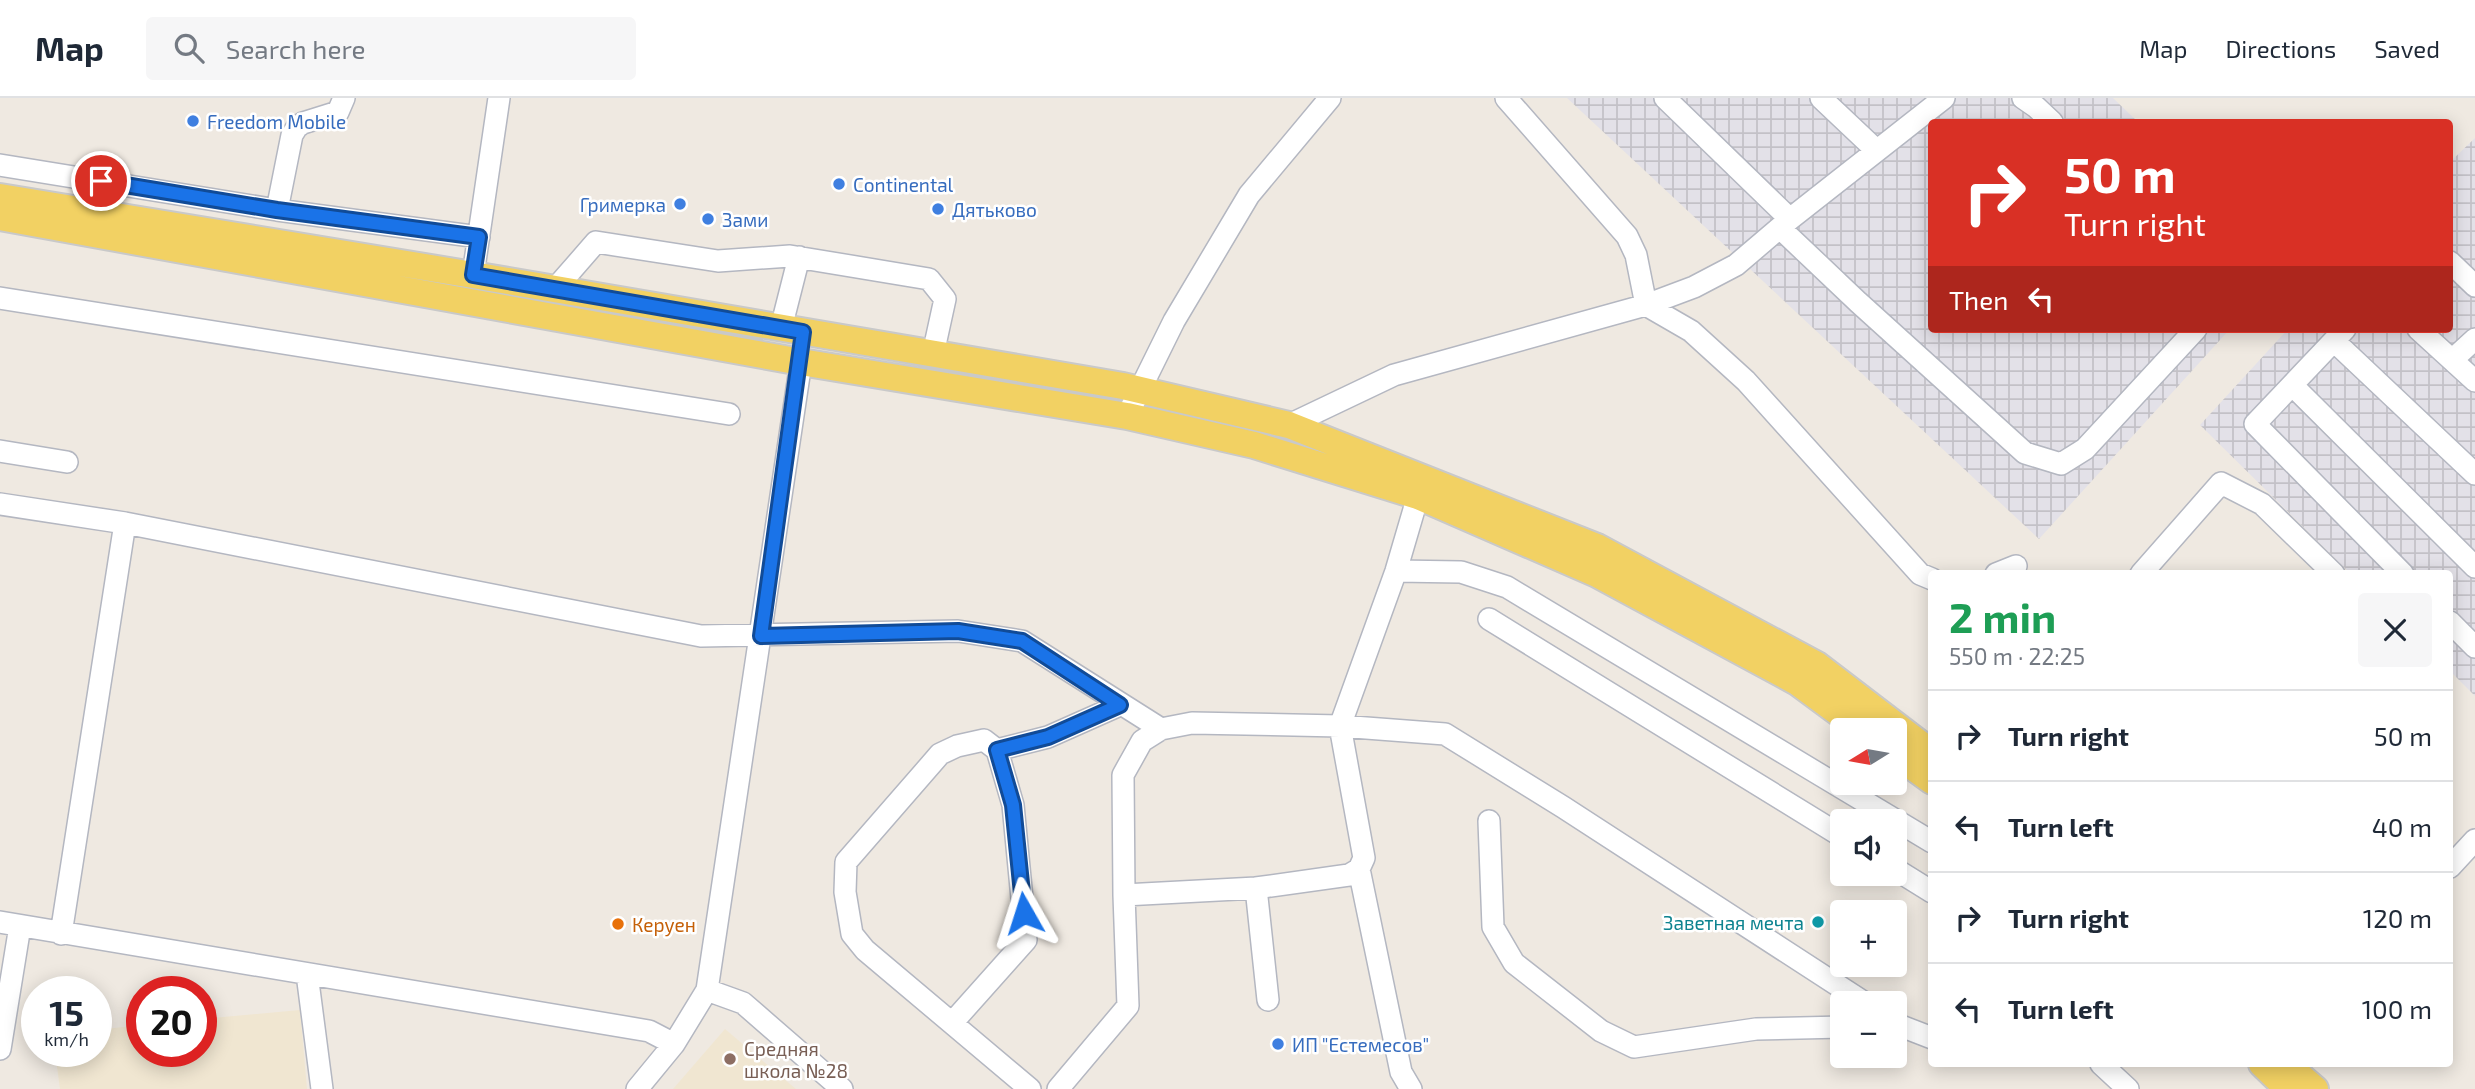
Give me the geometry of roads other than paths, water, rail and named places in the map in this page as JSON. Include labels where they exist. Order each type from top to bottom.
[{"type":"main road","points":[[0,197],[1123,386],[1289,425],[1597,574],[1797,682],[1846,718]]},
{"type":"main road","points":[[0,217],[801,362],[1127,416],[1421,488],[1597,547],[1817,665],[1928,750]]},
{"type":"main road","points":[[792,330],[801,362]]},
{"type":"main road","points":[[1908,763],[1928,778]]},
{"type":"main road","points":[[2265,1067],[2288,1089]]},
{"type":"main road","points":[[2289,1067],[2315,1089]]},
{"type":"street","points":[[277,210],[292,135],[303,123],[338,111],[344,98]]},
{"type":"street","points":[[473,275],[499,98]]},
{"type":"street","points":[[1127,416],[1174,321],[1249,195],[1329,98]]},
{"type":"street","points":[[1506,98],[1627,236],[1636,255],[1646,304],[1691,331],[1746,381],[1920,574],[1928,577]]},
{"type":"street","points":[[1665,98],[1858,302],[2025,453],[2061,464],[2085,449],[2192,333]]},
{"type":"street","points":[[1821,98],[1876,150]]},
{"type":"street","points":[[1289,425],[1394,375],[1646,304],[1694,287],[1736,265],[1944,98]]},
{"type":"street","points":[[2023,98],[2049,119]]},
{"type":"street","points":[[0,165],[277,210],[479,237]]},
{"type":"street","points":[[555,289],[596,242],[718,261],[790,256],[929,279],[945,299],[933,354]]},
{"type":"street","points":[[792,330],[799,257]]},
{"type":"street","points":[[2453,265],[2475,286]]},
{"type":"street","points":[[0,298],[729,414]]},
{"type":"street","points":[[2422,333],[2475,381]]},
{"type":"street","points":[[2399,570],[2255,424],[2339,335],[2475,474]]},
{"type":"street","points":[[2452,360],[2475,339]]},
{"type":"street","points":[[637,1089],[674,1044],[707,990],[801,362]]},
{"type":"street","points":[[2292,385],[2475,567]]},
{"type":"street","points":[[0,451],[67,462]]},
{"type":"street","points":[[2145,570],[2221,483],[2262,504],[2330,570]]},
{"type":"street","points":[[1124,895],[1256,888],[1349,875],[1359,869],[1364,858],[1340,726],[1396,571],[1421,488]]},
{"type":"street","points":[[0,504],[125,523],[701,636],[958,631],[1022,641],[1161,729]]},
{"type":"street","points":[[61,934],[125,523]]},
{"type":"street","points":[[2006,570],[2016,566]]},
{"type":"street","points":[[1396,571],[1461,572],[1507,587],[1928,840]]},
{"type":"street","points":[[1489,619],[1830,829]]},
{"type":"street","points":[[2453,624],[2475,647]]},
{"type":"street","points":[[997,750],[1048,737],[1120,705]]},
{"type":"street","points":[[1058,1089],[1128,1006],[1123,775],[1142,741],[1161,729],[1192,723],[1340,726],[1445,734],[1563,807],[1847,991]]},
{"type":"street","points":[[951,1023],[1026,940],[1013,805],[997,750],[984,740],[957,746],[940,754],[846,862],[845,892],[852,934],[865,950],[951,1023],[1030,1089]]},
{"type":"street","points":[[1489,821],[1493,927],[1514,963],[1601,1031],[1634,1047],[1756,1029],[1830,1027]]},
{"type":"street","points":[[2453,864],[2475,840]]},
{"type":"street","points":[[1359,869],[1401,1072],[1411,1089]]},
{"type":"street","points":[[1907,876],[1928,890]]},
{"type":"street","points":[[1256,888],[1268,1000]]},
{"type":"street","points":[[0,1049],[10,924],[649,1031],[674,1044]]},
{"type":"street","points":[[307,974],[322,1089]]},
{"type":"street","points":[[707,990],[743,1003],[842,1089]]},
{"type":"street","points":[[1907,1029],[1928,1037]]},
{"type":"street","points":[[2104,1067],[2129,1089]]},
{"type":"place","name":"Freedom Mobile","points":[[193,121]]},
{"type":"place","name":"Continental","points":[[839,184]]},
{"type":"place","name":"Гримерка","points":[[680,204]]},
{"type":"place","name":"Дятьково","points":[[938,209]]},
{"type":"place","name":"Зами","points":[[708,219]]},
{"type":"place","name":"Заветная мечта","points":[[1818,922]]},
{"type":"place","name":"Керуен","points":[[618,924]]},
{"type":"place","name":"ИП \"Естемесов\"","points":[[1278,1044]]},
{"type":"place","name":"Средняя школа №28","points":[[730,1059]]}]
